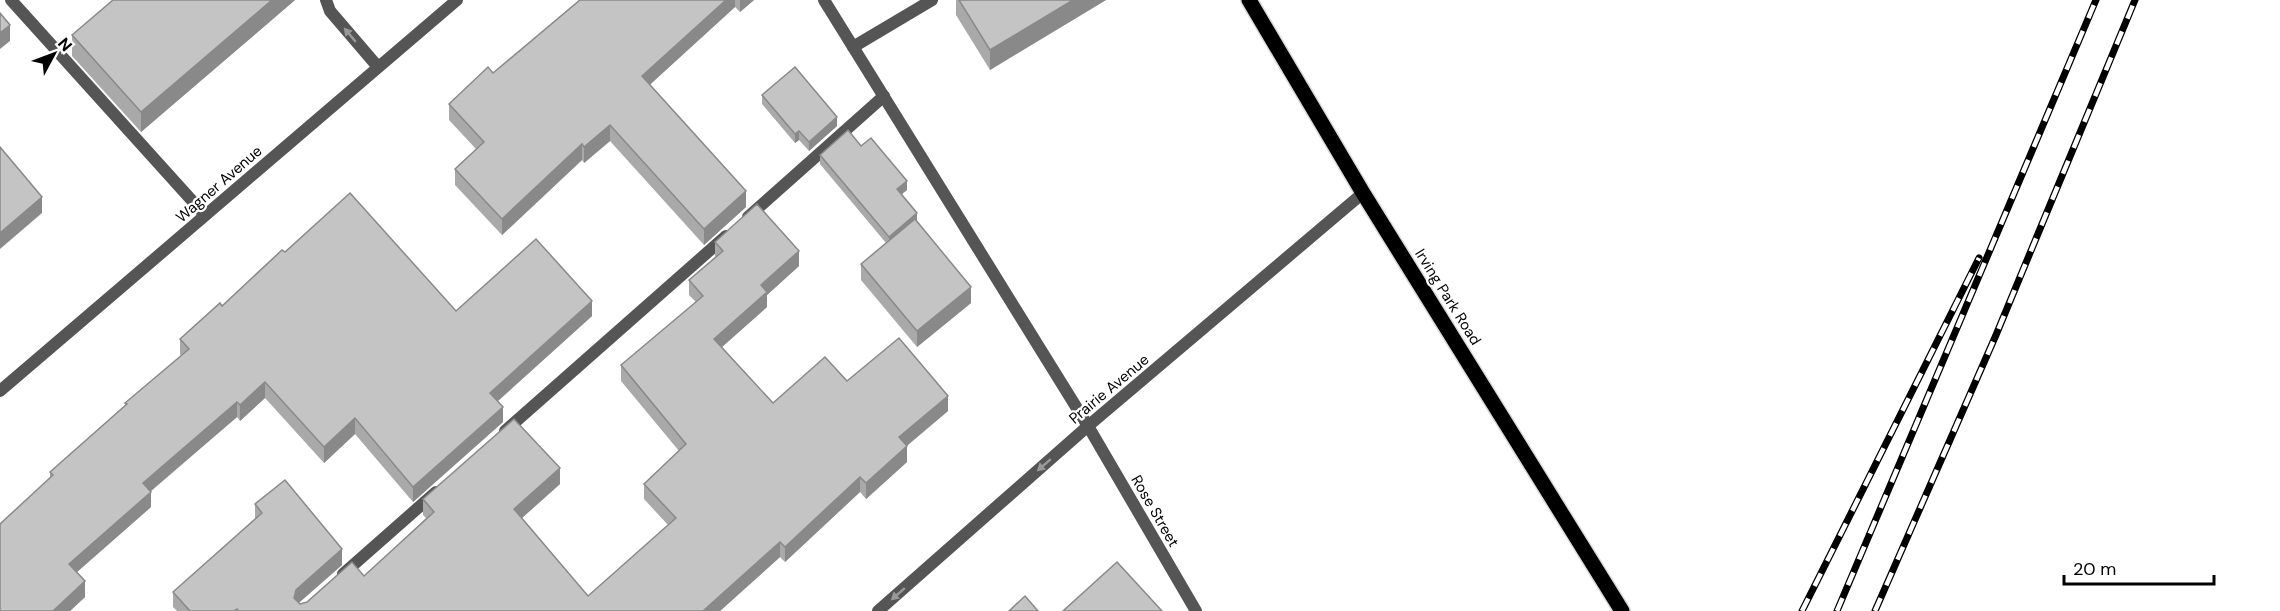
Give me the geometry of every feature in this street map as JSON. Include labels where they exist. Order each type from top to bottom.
[{"type":"main road","name":"Irving Park Road","points":[[1248,0],[1363,194],[1622,611]]},
{"type":"street","points":[[11,0],[205,215]]},
{"type":"street","points":[[326,0],[330,11],[378,68]]},
{"type":"street","name":"Wagner Avenue","points":[[0,391],[457,0]]},
{"type":"street","name":"Rose Street","points":[[824,0],[1088,426],[1196,611]]},
{"type":"street","points":[[854,47],[932,0]]},
{"type":"street","points":[[499,437],[884,96]]},
{"type":"street","name":"Prairie Avenue","points":[[878,611],[1088,426],[1363,194]]},
{"type":"street","points":[[338,579],[445,484]]},
{"type":"building","points":[[113,0],[272,0],[141,112],[72,35]]},
{"type":"building","points":[[580,0],[726,0],[642,76],[746,191],[704,229],[610,125],[584,147],[582,144],[502,219],[455,169],[484,142],[449,104],[488,67],[493,73]]},
{"type":"building","points":[[959,0],[1073,0],[990,50]]},
{"type":"building","points":[[0,13],[10,25],[0,33]]},
{"type":"building","points":[[795,67],[837,117],[809,142],[799,131],[795,134],[762,95]]},
{"type":"building","points":[[848,130],[861,146],[871,138],[907,181],[897,189],[917,213],[889,237],[820,155]]},
{"type":"building","points":[[0,147],[42,197],[0,233]]},
{"type":"building","points":[[350,193],[456,311],[536,239],[592,301],[490,393],[503,407],[413,487],[355,418],[324,447],[265,382],[240,405],[237,402],[143,483],[151,492],[69,564],[85,581],[53,611],[0,611],[0,524],[53,475],[50,472],[127,404],[125,403],[189,349],[180,339],[220,303],[222,306],[282,250],[285,252]]},
{"type":"building","points":[[757,204],[799,251],[761,285],[767,292],[714,339],[773,403],[825,357],[847,381],[899,338],[948,396],[899,437],[907,446],[866,483],[860,477],[785,547],[780,542],[703,611],[239,611],[237,609],[234,611],[190,611],[173,592],[262,513],[255,504],[285,480],[342,549],[296,590],[294,598],[300,604],[307,602],[352,562],[364,576],[434,512],[423,499],[514,419],[560,468],[514,509],[588,596],[676,518],[644,484],[686,444],[621,365],[703,296],[689,280],[723,251],[715,242]]},
{"type":"building","points":[[915,219],[971,287],[917,331],[861,264]]},
{"type":"building","points":[[1117,562],[1162,611],[1063,611]]},
{"type":"building","points":[[1025,596],[1038,611],[1009,611]]},
{"type":"railway","points":[[1837,611],[2096,0]]},
{"type":"railway","points":[[1875,611],[1996,335],[2135,0]]},
{"type":"railway","points":[[1802,611],[1979,258]]}]
